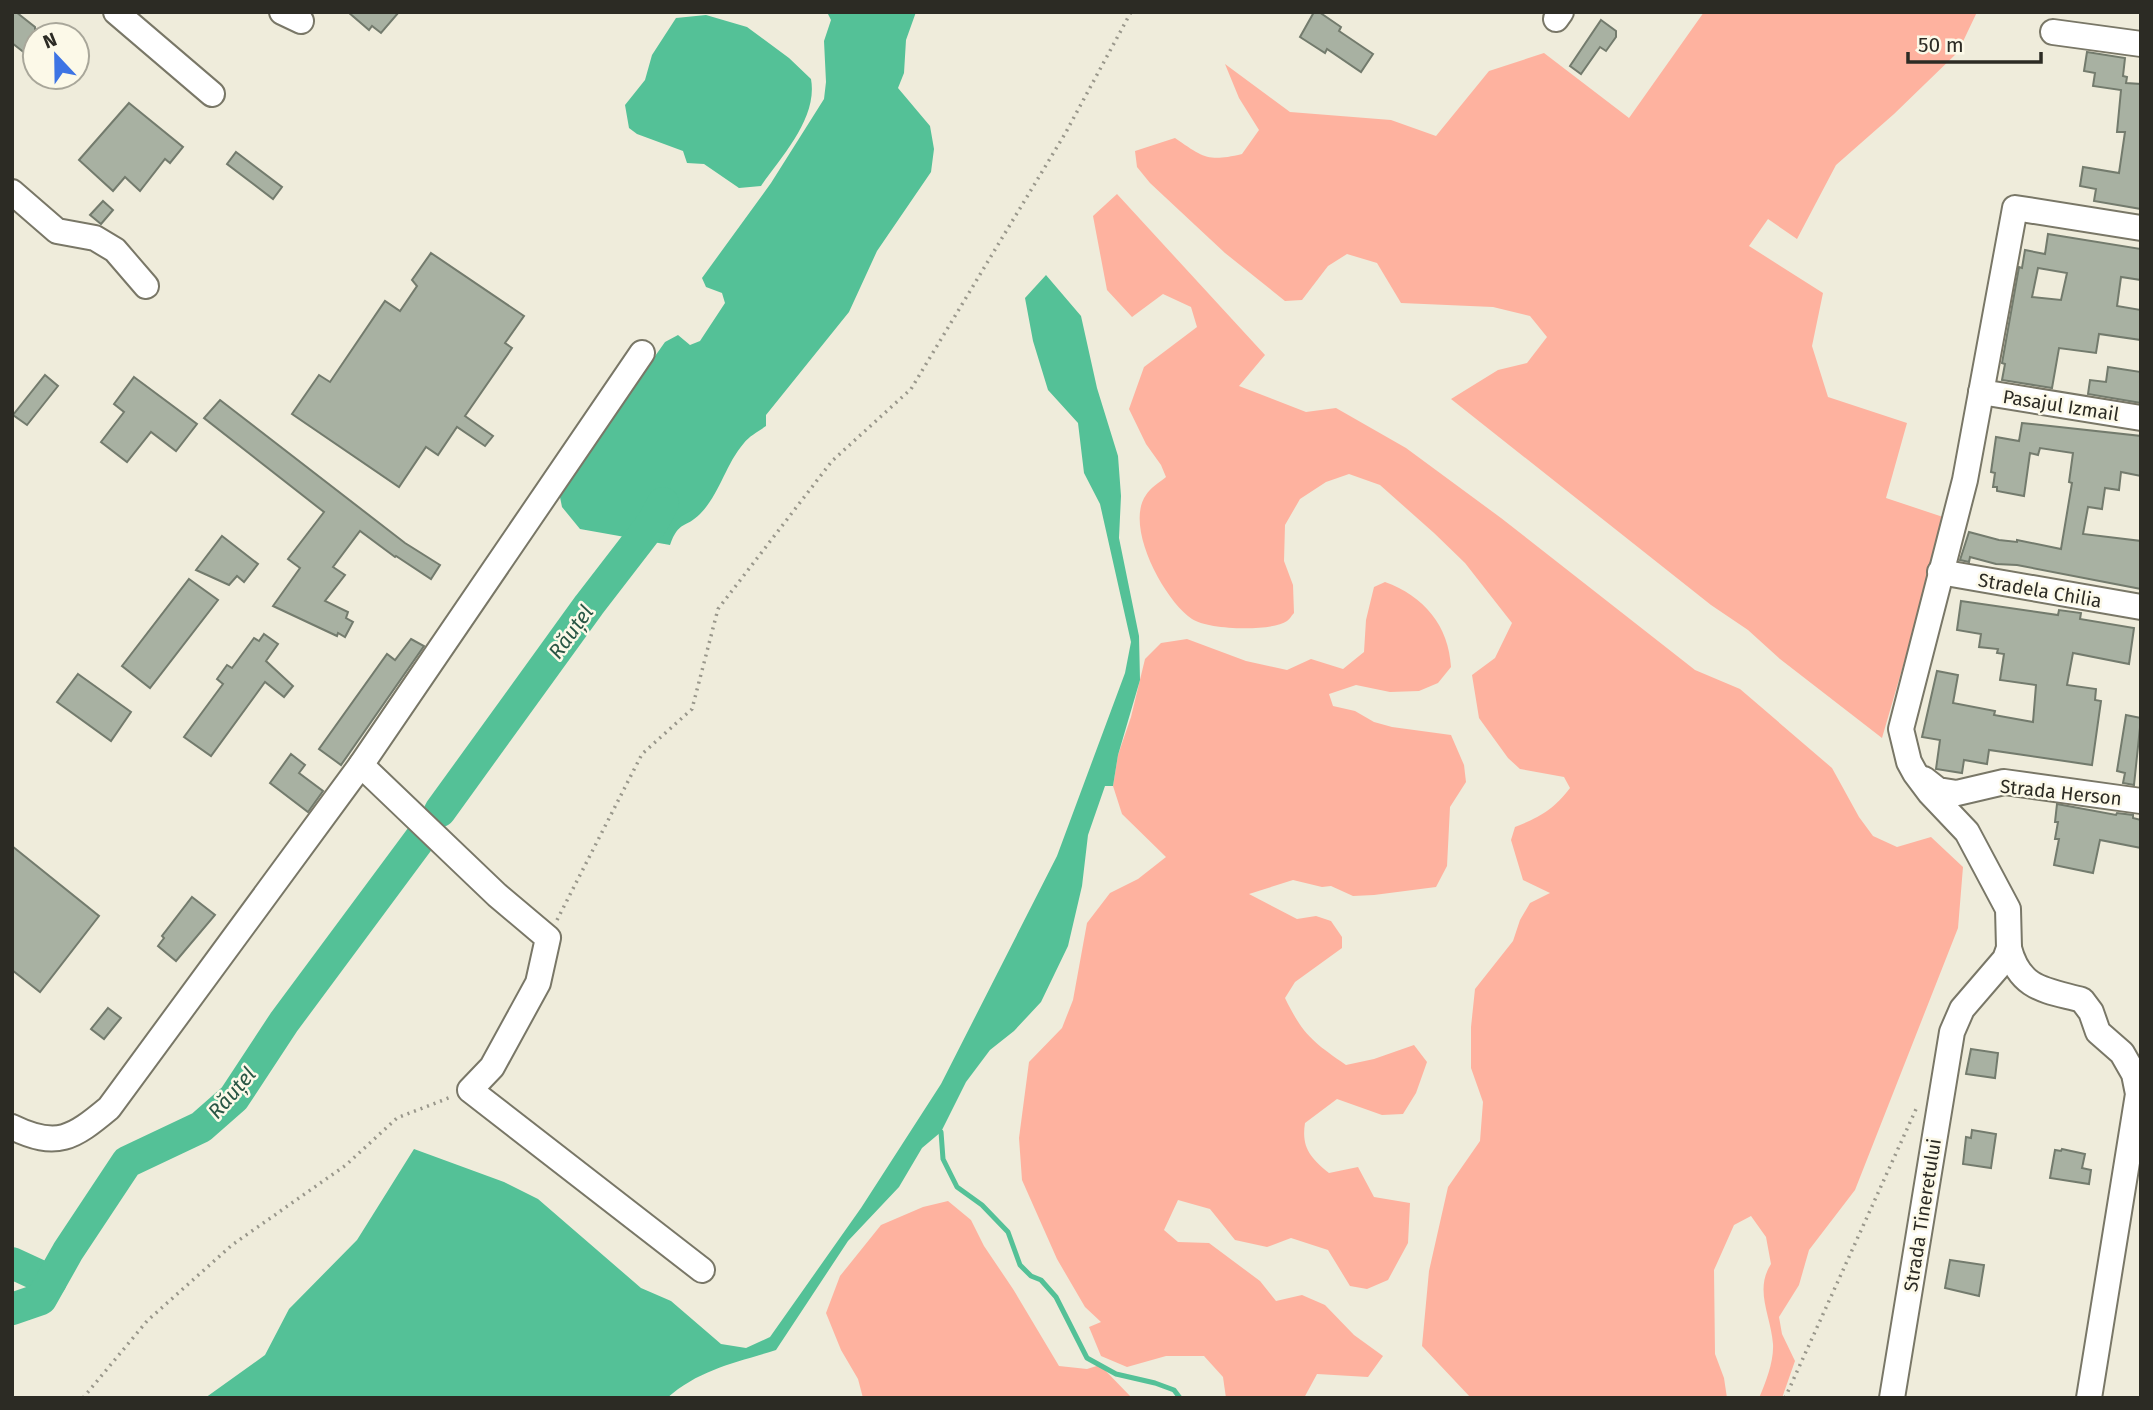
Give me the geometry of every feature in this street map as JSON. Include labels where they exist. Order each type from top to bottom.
[{"type":"street","points":[[116,12],[212,94]]},
{"type":"street","points":[[2053,32],[2141,44]]},
{"type":"street","points":[[12,192],[57,231],[95,238],[115,250],[146,286]]},
{"type":"street","points":[[2089,1398],[2138,1094],[2134,1074],[2122,1053],[2098,1032],[2087,1005],[2082,1000],[2030,984],[2013,965],[2009,948],[2008,909],[1967,832],[1930,793],[1909,762],[1901,729],[1965,480],[2015,208],[2141,228]]},
{"type":"street","points":[[12,1127],[35,1138],[59,1139],[86,1127],[109,1108],[361,765],[642,353]]},
{"type":"street","name":"Pasajul Izmail","points":[[1981,392],[2141,418]]},
{"type":"street","name":"Stradela Chilia","points":[[1940,572],[2141,607]]},
{"type":"street","name":"Strada Herson","points":[[1909,762],[1938,790],[1957,793],[2004,782],[2141,801]]},
{"type":"street","points":[[361,765],[497,895],[548,938],[538,983],[492,1067],[470,1090],[702,1269]]},
{"type":"street","points":[[1967,832],[1964,816],[1966,807],[1982,787]]},
{"type":"street","name":"Strada Tineretului","points":[[1892,1398],[1952,1032],[1962,1009],[2000,967],[2009,948]]},
{"type":"path","points":[[548,938],[642,754],[692,709],[718,609],[832,461],[911,389],[1066,132],[1131,12]]},
{"type":"path","points":[[83,1398],[147,1321],[232,1245],[346,1165],[397,1118],[470,1090]]},
{"type":"path","points":[[1785,1398],[1919,1103]]},
{"type":"shaded area","points":[[827,12],[916,12],[906,40],[904,73],[898,88],[930,126],[934,149],[931,172],[877,251],[849,312],[766,415],[766,426],[749,438],[737,452],[707,506],[695,519],[679,528],[670,545],[580,529],[562,507],[559,492],[665,342],[678,335],[690,345],[700,341],[725,303],[722,293],[706,287],[702,278],[771,183],[824,99],[824,41],[831,20]]},
{"type":"shaded area","points":[[1704,12],[1977,12],[1958,52],[1836,165],[1797,239],[1768,219],[1749,246],[1823,293],[1812,346],[1828,397],[1907,423],[1886,498],[1946,518],[1882,738],[1451,399],[1498,370],[1527,363],[1547,337],[1530,316],[1493,307],[1401,303],[1377,263],[1347,254],[1328,266],[1302,300],[1285,301],[1225,253],[1150,183],[1137,167],[1135,151],[1175,138],[1207,157],[1221,158],[1242,154],[1259,130],[1239,98],[1225,64],[1290,112],[1391,120],[1436,136],[1489,71],[1544,53],[1629,118]]},
{"type":"shaded area","points":[[706,15],[747,27],[789,58],[811,79],[812,94],[804,122],[761,186],[739,188],[704,164],[687,163],[683,151],[637,134],[629,128],[625,105],[645,80],[652,55],[676,18]]},
{"type":"shaded area","points":[[1117,194],[1265,355],[1239,386],[1306,412],[1336,408],[1406,448],[1501,518],[1695,670],[1740,689],[1832,768],[1859,817],[1873,836],[1897,847],[1931,837],[1963,867],[1958,928],[1855,1190],[1809,1250],[1799,1285],[1779,1317],[1782,1334],[1795,1361],[1782,1398],[1759,1398],[1773,1351],[1764,1293],[1766,1274],[1771,1264],[1766,1237],[1751,1216],[1734,1225],[1714,1270],[1715,1354],[1724,1378],[1727,1398],[1471,1398],[1422,1346],[1429,1271],[1448,1187],[1480,1141],[1483,1102],[1471,1068],[1475,989],[1513,941],[1520,920],[1530,903],[1550,893],[1523,880],[1511,840],[1515,827],[1546,812],[1570,788],[1564,777],[1520,769],[1508,758],[1479,718],[1472,675],[1495,658],[1512,623],[1465,563],[1380,485],[1349,474],[1326,482],[1300,499],[1285,525],[1284,561],[1293,585],[1294,613],[1287,621],[1279,625],[1254,628],[1211,626],[1192,619],[1170,596],[1150,562],[1140,525],[1141,508],[1146,495],[1166,477],[1129,409],[1144,367],[1197,327],[1191,307],[1163,294],[1132,317],[1107,290],[1093,216]]},
{"type":"shaded area","points":[[1046,275],[1081,316],[1097,388],[1118,456],[1121,496],[1119,538],[1139,636],[1140,680],[1118,755],[1113,786],[1105,786],[1088,835],[1082,886],[1068,946],[1041,1002],[1014,1031],[990,1050],[966,1082],[941,1132],[922,1148],[899,1187],[848,1241],[776,1350],[705,1373],[667,1398],[205,1398],[265,1355],[289,1309],[357,1240],[414,1149],[504,1182],[538,1199],[641,1288],[671,1301],[721,1344],[746,1348],[770,1337],[861,1208],[941,1084],[1057,856],[1125,673],[1131,642],[1100,504],[1084,473],[1078,423],[1048,390],[1033,341],[1025,298]]},
{"type":"shaded area","points":[[1385,582],[1411,595],[1432,614],[1445,638],[1451,667],[1438,683],[1419,691],[1390,692],[1356,685],[1329,694],[1333,706],[1355,711],[1374,722],[1451,735],[1464,765],[1466,782],[1450,807],[1447,866],[1436,887],[1353,896],[1331,886],[1322,887],[1293,880],[1249,894],[1297,919],[1316,916],[1331,921],[1342,937],[1342,948],[1295,982],[1285,998],[1297,1021],[1317,1043],[1346,1065],[1374,1059],[1414,1045],[1427,1062],[1416,1093],[1403,1114],[1382,1115],[1337,1099],[1305,1123],[1304,1132],[1309,1152],[1329,1173],[1358,1167],[1374,1197],[1410,1203],[1408,1243],[1388,1280],[1367,1289],[1350,1286],[1328,1250],[1291,1238],[1267,1247],[1235,1240],[1210,1209],[1178,1200],[1164,1230],[1178,1242],[1209,1243],[1260,1281],[1276,1301],[1302,1295],[1325,1305],[1354,1335],[1383,1356],[1368,1377],[1317,1374],[1304,1398],[1226,1398],[1223,1377],[1204,1356],[1166,1356],[1127,1367],[1101,1356],[1089,1327],[1101,1322],[1085,1307],[1057,1259],[1022,1180],[1019,1138],[1029,1062],[1062,1028],[1073,1000],[1087,923],[1110,893],[1138,879],[1166,857],[1122,814],[1113,786],[1118,755],[1131,717],[1145,659],[1161,643],[1187,639],[1246,661],[1287,670],[1311,659],[1343,669],[1364,652],[1366,620],[1374,587]]},
{"type":"shaded area","points":[[948,1201],[971,1220],[984,1246],[1059,1366],[1087,1369],[1100,1365],[1132,1398],[863,1398],[858,1379],[841,1350],[826,1313],[840,1276],[881,1225],[923,1207]]},
{"type":"building","points":[[12,12],[16,12],[27,21],[21,21],[21,50],[12,43]]},
{"type":"building","points":[[348,12],[399,12],[381,33],[372,26],[369,30]]},
{"type":"building","points":[[1314,12],[1319,12],[1341,27],[1339,31],[1373,54],[1361,72],[1327,49],[1325,53],[1300,37]]},
{"type":"building","points":[[1601,20],[1616,31],[1616,37],[1606,51],[1600,47],[1581,74],[1570,66]]},
{"type":"building","points":[[2087,52],[2125,58],[2123,76],[2127,77],[2126,83],[2141,84],[2141,209],[2094,201],[2096,189],[2080,186],[2083,167],[2119,173],[2125,132],[2117,132],[2121,90],[2093,86],[2095,73],[2084,71]]},
{"type":"building","points":[[129,103],[183,147],[170,163],[165,159],[140,191],[125,177],[113,191],[79,160]]},
{"type":"building","points":[[236,152],[282,187],[273,199],[227,164]]},
{"type":"building","points":[[103,201],[113,210],[101,224],[90,215]]},
{"type":"building","points":[[2048,234],[2141,249],[2141,280],[2121,277],[2117,306],[2141,310],[2141,340],[2099,334],[2096,353],[2059,348],[2052,388],[2002,380],[2005,364],[2002,363],[2019,267],[2022,268],[2025,250],[2045,254]],"holes":[[[2038,268],[2067,273],[2061,300],[2032,297]]]},
{"type":"building","points":[[431,253],[524,316],[505,343],[512,348],[465,416],[493,436],[485,446],[457,427],[438,455],[426,447],[399,487],[292,414],[319,375],[330,382],[385,301],[400,311],[417,286],[412,280]]},
{"type":"building","points":[[2108,367],[2141,372],[2141,403],[2088,394],[2090,380],[2106,382]]},
{"type":"building","points":[[45,375],[58,386],[27,425],[13,415]]},
{"type":"building","points":[[134,377],[197,424],[176,451],[151,432],[127,462],[101,442],[124,412],[114,404]]},
{"type":"building","points":[[220,400],[405,543],[440,565],[431,579],[360,531],[333,567],[345,575],[325,601],[348,612],[346,618],[353,622],[345,637],[338,633],[337,636],[273,606],[300,568],[288,559],[324,512],[204,418]]},
{"type":"building","points":[[2022,423],[2141,436],[2141,476],[2121,472],[2119,490],[2105,488],[2102,509],[2088,507],[2083,534],[2141,541],[2141,589],[1970,557],[1969,562],[1960,560],[1969,532],[1999,540],[2017,540],[2061,549],[2072,483],[2069,482],[2073,453],[2040,448],[2038,455],[2030,453],[2024,496],[1997,491],[1997,487],[1993,487],[1995,473],[1991,472],[1996,437],[2019,441]]},
{"type":"building","points":[[222,536],[258,564],[244,582],[237,576],[229,585],[196,570]]},
{"type":"building","points":[[189,579],[218,600],[150,688],[122,666]]},
{"type":"building","points":[[1961,601],[2058,615],[2059,610],[2081,613],[2080,619],[2134,628],[2129,664],[2073,653],[2067,685],[2096,689],[2095,700],[2101,701],[2092,765],[1989,750],[1987,764],[1964,760],[1962,773],[1936,769],[1940,740],[1922,737],[1937,671],[1958,675],[1953,703],[1995,711],[1994,715],[2033,722],[2036,685],[2000,680],[2004,654],[1997,653],[1998,649],[1979,647],[1981,634],[1957,630]]},
{"type":"building","points":[[264,634],[278,644],[266,661],[293,686],[284,697],[265,682],[211,756],[184,737],[223,684],[217,679],[227,665],[232,668],[254,638],[259,641]]},
{"type":"building","points":[[411,639],[424,646],[341,765],[319,749],[387,654],[395,660]]},
{"type":"building","points":[[78,674],[131,712],[111,741],[57,702]]},
{"type":"building","points":[[2126,715],[2141,718],[2134,785],[2123,783],[2125,773],[2117,771]]},
{"type":"building","points":[[291,754],[305,765],[299,773],[323,791],[308,812],[270,783]]},
{"type":"building","points":[[2057,804],[2116,815],[2133,815],[2133,818],[2141,820],[2141,848],[2100,840],[2093,873],[2054,865],[2059,839],[2055,839]]},
{"type":"building","points":[[12,846],[99,916],[40,992],[12,970]]},
{"type":"building","points":[[192,897],[215,915],[176,961],[158,946],[164,938],[162,936]]},
{"type":"building","points":[[108,1008],[121,1018],[104,1039],[91,1029]]},
{"type":"building","points":[[1971,1049],[1998,1053],[1995,1078],[1966,1074]]},
{"type":"building","points":[[1972,1130],[1996,1134],[1991,1168],[1963,1164],[1966,1137],[1971,1138]]},
{"type":"building","points":[[2055,1150],[2085,1154],[2082,1168],[2091,1170],[2089,1184],[2050,1178]]},
{"type":"building","points":[[1950,1260],[1984,1265],[1979,1296],[1945,1288]]},
{"type":"waterway","name":"Răuțel","points":[[440,811],[589,605],[653,522],[663,503]]},
{"type":"waterway","name":"Răuțel","points":[[12,1309],[41,1299],[68,1251],[127,1162],[201,1127],[234,1098],[284,1022],[422,836]]},
{"type":"waterway","points":[[941,1132],[943,1159],[957,1187],[982,1205],[1008,1232],[1020,1265],[1031,1276],[1041,1280],[1056,1297],[1087,1358],[1116,1374],[1174,1390],[1180,1398]]},
{"type":"waterway","points":[[12,1263],[51,1281]]}]
